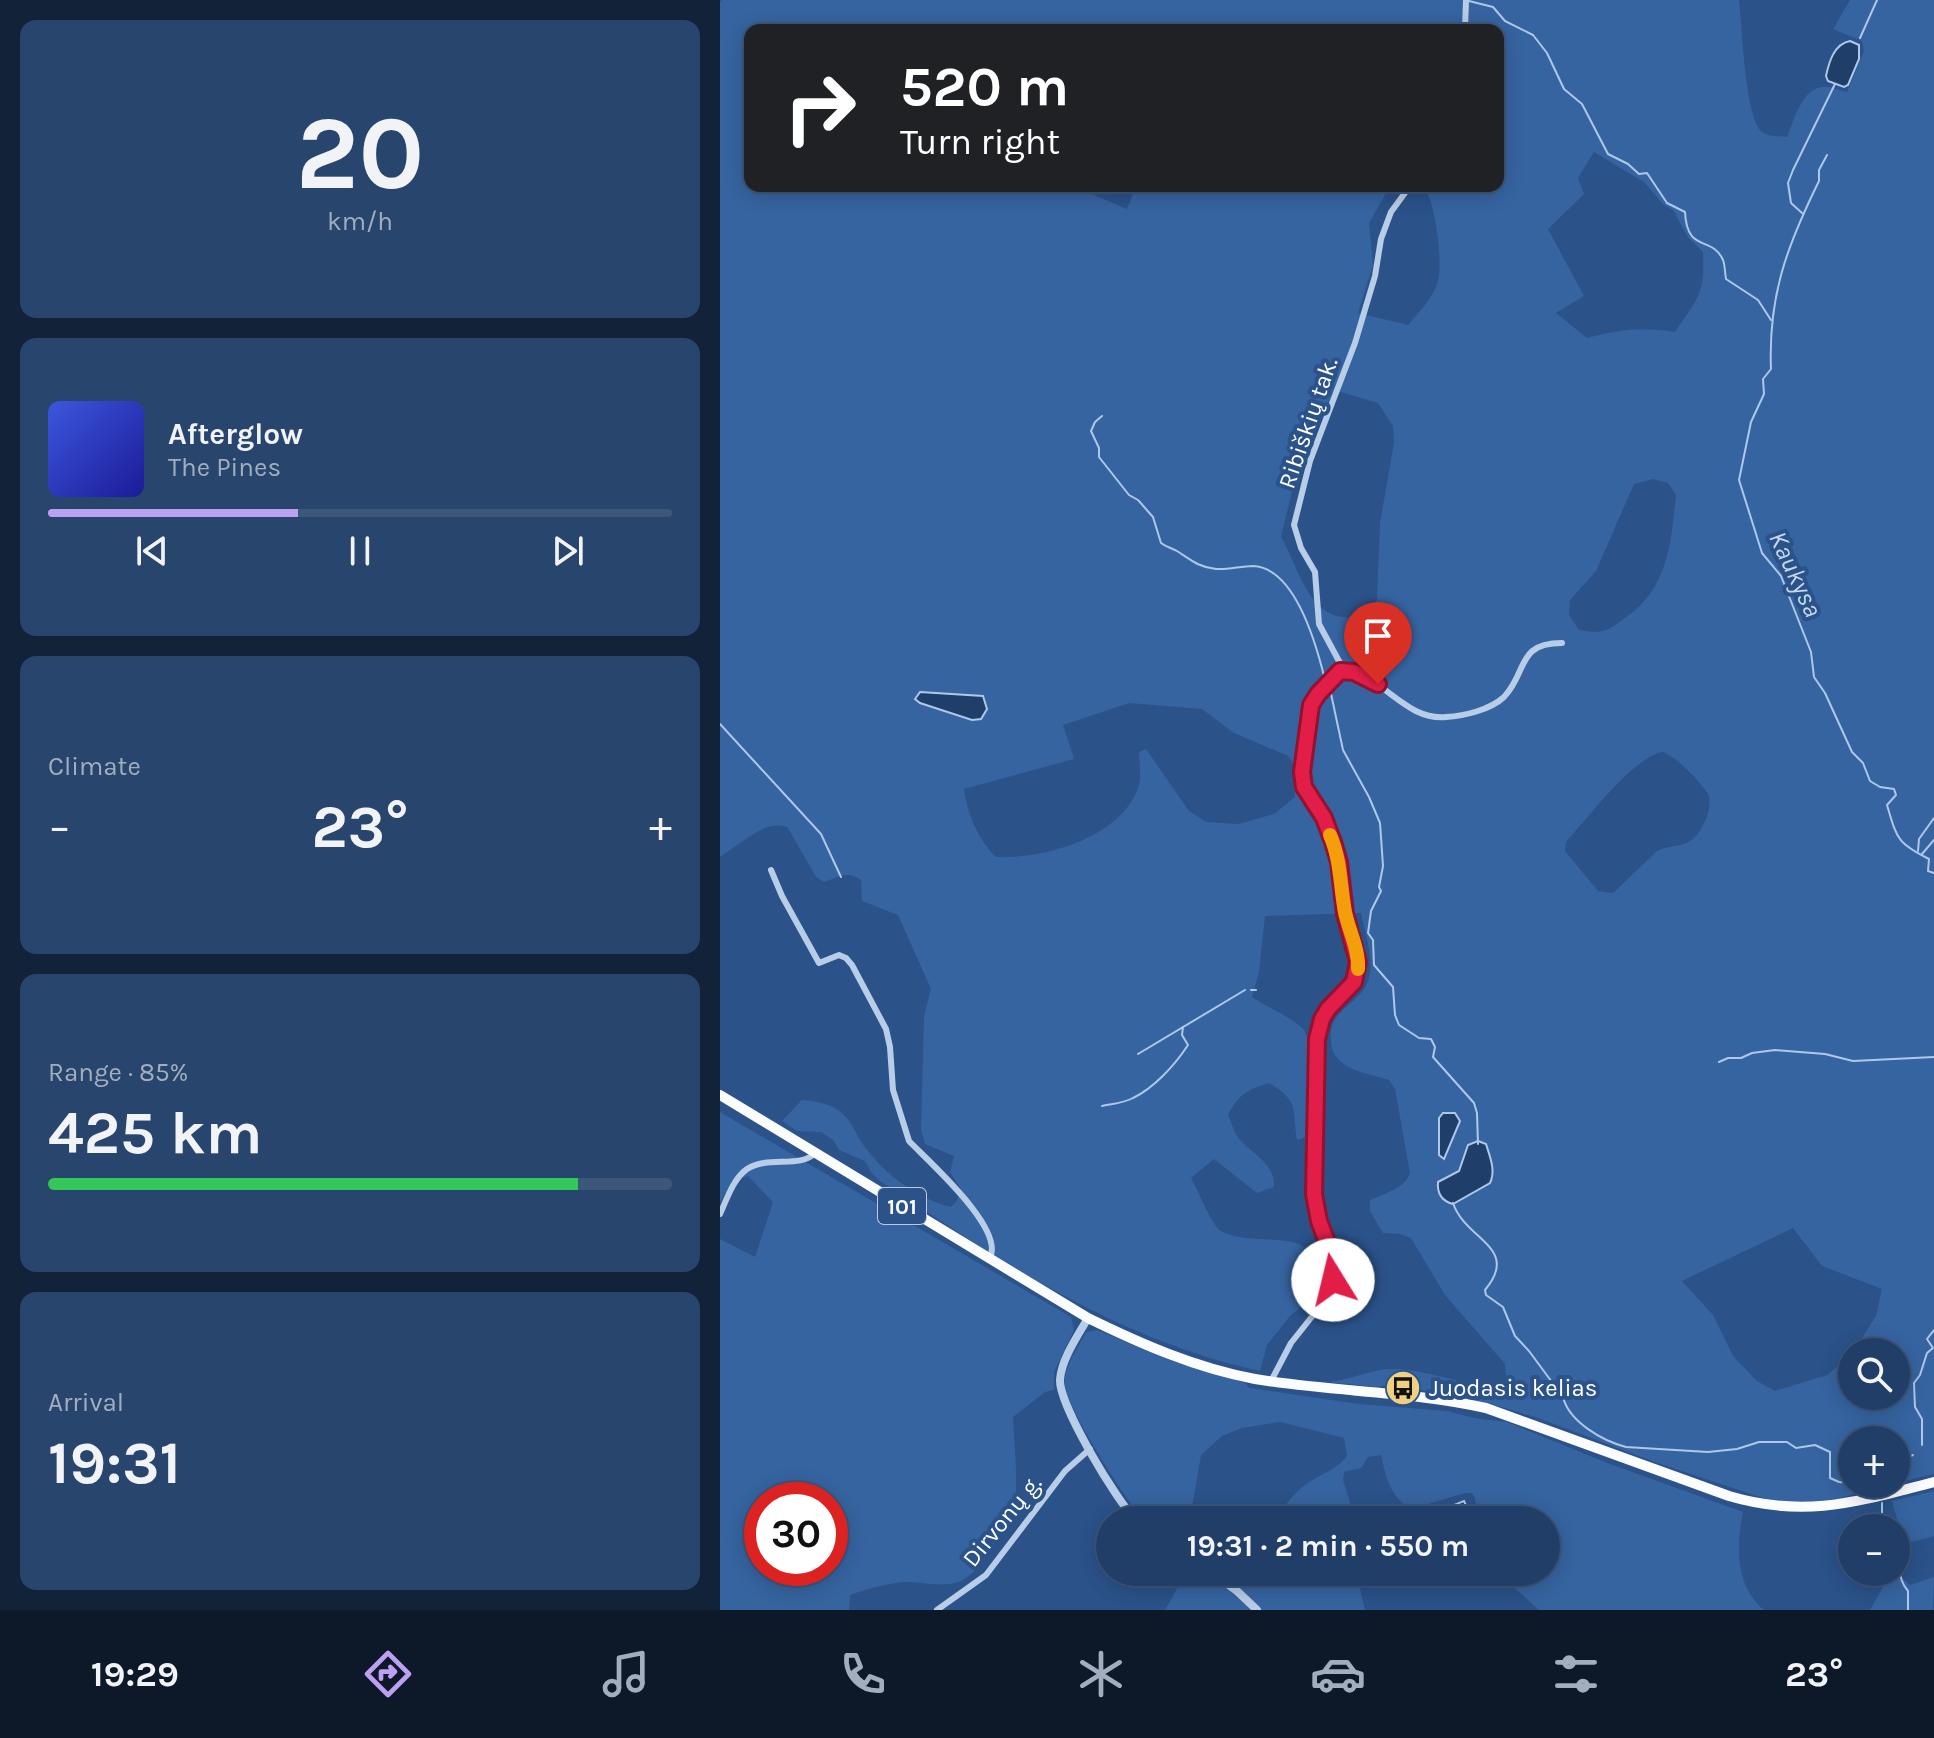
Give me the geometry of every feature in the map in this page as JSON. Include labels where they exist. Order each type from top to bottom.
[{"type":"main road","name":"101","points":[[720,1095],[1088,1318],[1166,1353],[1223,1371],[1271,1381],[1455,1401],[1486,1408],[1729,1496],[1767,1506],[1822,1508],[1934,1482]]},
{"type":"street","points":[[1465,24],[1466,0]]},
{"type":"street","name":"Ribiškių tak.","points":[[1340,671],[1340,663],[1319,624],[1315,572],[1295,535],[1294,525],[1310,461],[1355,343],[1375,276],[1381,239],[1391,212],[1406,192]]},
{"type":"street","points":[[1271,1381],[1291,1343],[1326,1299],[1333,1280],[1333,1258],[1319,1221],[1314,1194],[1317,1039],[1328,1009],[1354,982],[1358,962],[1345,914],[1339,862],[1333,842],[1324,818],[1304,787],[1302,772],[1311,705],[1340,671],[1354,672],[1365,676],[1419,713],[1448,717],[1496,703],[1505,695],[1527,656],[1536,647],[1562,643]]},
{"type":"street","points":[[771,870],[819,963],[839,955],[852,965],[886,1029],[893,1090],[909,1141],[976,1212],[992,1244],[993,1254],[989,1259]]},
{"type":"street","points":[[720,1214],[734,1184],[747,1169],[772,1160],[803,1161],[815,1153]]},
{"type":"street","points":[[1088,1318],[1063,1368],[1060,1383],[1066,1402],[1090,1449],[1123,1506]]},
{"type":"street","name":"Dirvonų g.","points":[[937,1610],[986,1575],[1065,1471],[1090,1449]]},
{"type":"street","points":[[1230,1586],[1257,1610]]},
{"type":"shaded area","points":[[722,0],[1739,0],[1748,91],[1756,123],[1765,134],[1787,137],[1801,103],[1813,90],[1829,87],[1847,92],[1864,51],[1862,41],[1833,29],[1850,0],[1934,0],[1934,1474],[1910,1480],[1910,1426],[1838,1426],[1840,1498],[1808,1503],[1766,1499],[1485,1402],[1429,1393],[1413,1386],[1394,1384],[1377,1387],[1327,1382],[1394,1369],[1487,1386],[1507,1384],[1505,1364],[1445,1295],[1411,1238],[1383,1233],[1370,1211],[1370,1200],[1399,1187],[1410,1173],[1395,1089],[1389,1080],[1344,1064],[1333,1051],[1331,1042],[1334,1021],[1363,991],[1370,973],[1370,956],[1361,913],[1265,916],[1259,972],[1252,997],[1301,1027],[1307,1035],[1312,1061],[1309,1132],[1306,1137],[1297,1140],[1293,1107],[1279,1089],[1269,1083],[1255,1088],[1236,1102],[1228,1115],[1240,1140],[1268,1166],[1274,1187],[1257,1193],[1214,1159],[1191,1178],[1209,1215],[1221,1231],[1241,1237],[1292,1242],[1304,1247],[1312,1259],[1318,1280],[1316,1295],[1290,1316],[1267,1345],[1260,1371],[1215,1360],[1158,1340],[1075,1301],[995,1256],[880,1181],[865,1161],[839,1150],[833,1140],[821,1132],[797,1131],[782,1121],[802,1100],[834,1108],[846,1117],[864,1146],[892,1176],[938,1203],[951,1207],[956,1202],[961,1189],[950,1172],[954,1156],[925,1144],[921,1130],[924,1016],[931,989],[898,915],[862,901],[861,880],[857,877],[843,875],[824,882],[816,877],[788,828],[771,826],[720,857]],"holes":[[[1594,152],[1644,182],[1664,205],[1673,210],[1688,237],[1703,252],[1701,287],[1675,332],[1631,330],[1587,338],[1556,313],[1584,296],[1548,229],[1584,194],[1578,178]],[[1334,390],[1378,403],[1393,426],[1394,443],[1380,523],[1377,599],[1371,609],[1355,617],[1339,617],[1316,602],[1281,537],[1296,475]],[[1653,479],[1668,483],[1676,495],[1669,547],[1659,579],[1639,606],[1608,629],[1599,632],[1579,630],[1569,615],[1570,600],[1596,571],[1634,484]],[[1129,703],[1202,709],[1234,733],[1288,756],[1294,764],[1295,797],[1274,814],[1239,824],[1206,822],[1189,811],[1146,749],[1139,752],[1138,788],[1129,805],[1115,820],[1098,832],[1057,849],[1015,857],[996,857],[975,826],[964,789],[1074,759],[1063,725]],[[1663,752],[1694,776],[1708,794],[1709,805],[1700,831],[1685,843],[1657,851],[1613,893],[1598,891],[1565,851],[1566,842],[1625,776],[1651,756]],[[1465,1153],[1490,1183],[1453,1204],[1441,1179],[1458,1170]],[[1793,1228],[1822,1266],[1882,1289],[1876,1316],[1862,1338],[1910,1338],[1910,1410],[1838,1410],[1838,1366],[1827,1375],[1775,1391],[1757,1381],[1733,1356],[1713,1315],[1682,1281]]]},
{"type":"shaded area","points":[[1850,41],[1859,45],[1859,59],[1848,85],[1844,87],[1828,81],[1826,76],[1836,50]]},
{"type":"shaded area","points":[[920,692],[983,696],[987,709],[981,719],[972,720],[920,703],[915,699]]},
{"type":"shaded area","points":[[720,1112],[1071,1317],[1074,1330],[1054,1372],[1054,1390],[1045,1392],[1013,1417],[1014,1502],[996,1543],[968,1577],[951,1584],[903,1582],[870,1589],[850,1595],[849,1610],[720,1610],[720,1239],[755,1257],[773,1202],[748,1176],[732,1181],[720,1203]]},
{"type":"shaded area","points":[[1443,1113],[1455,1113],[1460,1121],[1444,1159],[1439,1155],[1439,1118]]},
{"type":"shaded area","points":[[1478,1141],[1486,1144],[1491,1159],[1490,1183],[1453,1204],[1449,1203],[1441,1196],[1438,1182],[1459,1171],[1468,1145]]},
{"type":"shaded area","points":[[1097,1330],[1169,1360],[1245,1383],[1249,1388],[1359,1404],[1447,1411],[1507,1422],[1602,1461],[1743,1512],[1739,1539],[1740,1565],[1748,1589],[1764,1610],[1539,1610],[1511,1586],[1560,1586],[1560,1506],[1476,1506],[1472,1493],[1465,1493],[1421,1506],[1407,1506],[1398,1499],[1387,1479],[1381,1455],[1368,1457],[1361,1468],[1344,1472],[1343,1480],[1351,1506],[1285,1506],[1300,1489],[1347,1456],[1344,1438],[1280,1422],[1242,1428],[1222,1436],[1201,1455],[1190,1506],[1133,1506],[1098,1454],[1075,1412],[1065,1384],[1069,1364],[1086,1332]]},
{"type":"shaded area","points":[[1934,1491],[1934,1536],[1910,1542],[1910,1514],[1896,1514],[1892,1501]]},
{"type":"shaded area","points":[[1934,1577],[1933,1610],[1870,1610],[1884,1586],[1910,1586]]},
{"type":"shaded area","points":[[1178,1586],[1359,1586],[1365,1610],[1165,1610]]},
{"type":"waterway","points":[[1860,38],[1877,0]]},
{"type":"waterway","points":[[1469,1],[1493,7],[1505,21],[1533,35],[1547,53],[1564,89],[1582,104],[1608,154],[1628,164],[1639,174],[1647,173],[1667,203],[1685,212],[1690,234],[1718,252],[1724,262],[1726,279],[1758,300],[1771,320]]},
{"type":"waterway","points":[[1802,213],[1791,203],[1788,183],[1835,84]]},
{"type":"waterway","name":"Kaukysa","points":[[1827,155],[1782,272],[1773,318],[1771,369],[1763,379],[1764,394],[1751,422],[1739,480],[1762,553],[1781,576],[1811,652],[1814,677],[1870,781],[1880,787],[1894,789],[1896,795],[1887,805],[1900,839],[1910,849],[1929,859],[1928,871],[1934,873]]},
{"type":"waterway","points":[[1102,416],[1091,431],[1099,448],[1099,457],[1129,495],[1153,517],[1161,543],[1204,567],[1253,566],[1268,570],[1281,580],[1302,611],[1325,680]]},
{"type":"waterway","points":[[1330,689],[1343,750],[1380,823],[1381,891],[1371,911],[1368,933],[1373,940],[1374,965],[1393,987],[1399,1025],[1419,1038],[1431,1039],[1435,1047],[1433,1057],[1474,1103],[1478,1144]]},
{"type":"waterway","points":[[720,724],[821,834],[841,877]]},
{"type":"waterway","points":[[1918,851],[1919,839],[1934,818]]},
{"type":"waterway","points":[[1922,854],[1934,840]]},
{"type":"waterway","points":[[1138,1054],[1245,990]]},
{"type":"waterway","points":[[1251,990],[1256,990]]},
{"type":"waterway","points":[[1102,1106],[1133,1098],[1164,1075],[1188,1045],[1182,1035],[1183,1027]]},
{"type":"waterway","points":[[1719,1062],[1775,1050],[1825,1054],[1853,1061],[1934,1057]]},
{"type":"waterway","points":[[1453,1203],[1459,1216],[1494,1253],[1497,1263],[1485,1290],[1486,1295],[1503,1307],[1515,1336],[1563,1397],[1572,1415],[1588,1429],[1626,1447],[1708,1452],[1737,1449],[1759,1442],[1787,1442],[1796,1448],[1815,1445],[1830,1452],[1830,1478],[1838,1482]]},
{"type":"waterway","name":"Kaukysa","points":[[1922,1445],[1922,1419],[1915,1407],[1914,1383],[1927,1353],[1933,1348],[1927,1339],[1934,1330]]},
{"type":"waterway","name":"Kaukysa","points":[[1882,1503],[1882,1514]]},
{"type":"waterway","name":"Kaukysa","points":[[1905,1586],[1908,1610]]},
{"type":"slow traffic","points":[[1330,835],[1339,862],[1345,914],[1357,953],[1358,969]]},
{"type":"place","name":"Juodasis kelias","points":[[1403,1388]]},
{"type":"route","points":[[1333,1280],[1333,1258],[1319,1221],[1314,1194],[1317,1039],[1328,1009],[1354,982],[1358,962],[1345,914],[1339,862],[1324,818],[1304,787],[1302,772],[1309,713],[1318,694],[1340,671],[1354,672],[1378,684]]}]
